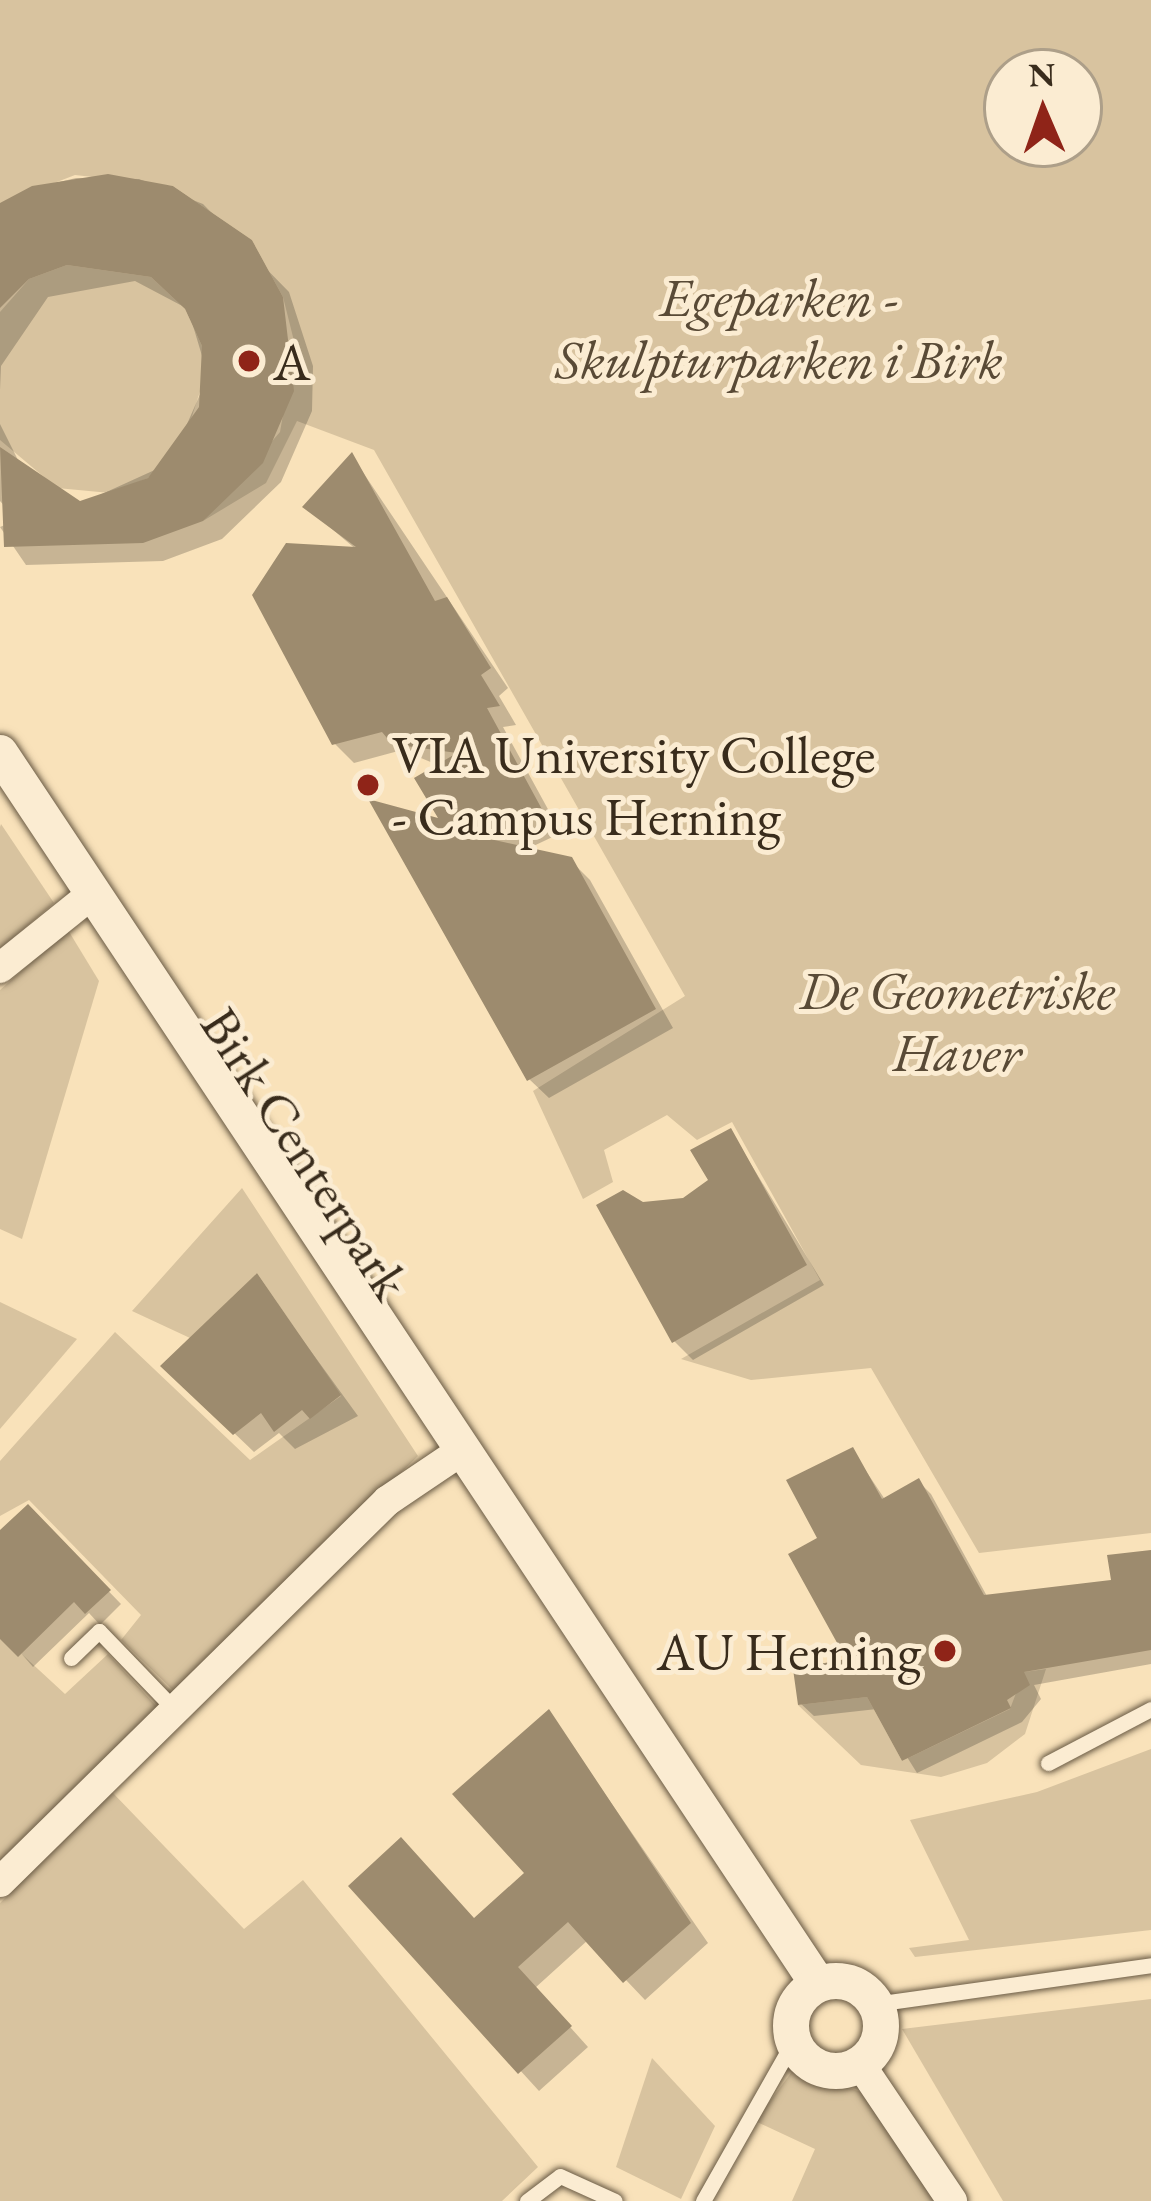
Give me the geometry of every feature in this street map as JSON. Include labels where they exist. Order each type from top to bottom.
[{"type":"street","name":"Birk Centerpark","points":[[0,753],[85,899],[809,1991]]},
{"type":"street","name":"Birk Centerpark","points":[[0,787],[85,899]]},
{"type":"street","points":[[0,968],[85,899]]},
{"type":"street","points":[[0,1882],[387,1501],[454,1455]]},
{"type":"street","points":[[850,1983],[875,2004],[880,2036],[860,2064],[822,2069],[793,2042],[809,1991],[850,1983]]},
{"type":"street","points":[[860,2064],[952,2201]]},
{"type":"lane","points":[[71,1658],[99,1631],[176,1710]]},
{"type":"lane","points":[[1048,1763],[1151,1709]]},
{"type":"lane","points":[[875,2004],[1151,1965]]},
{"type":"lane","points":[[703,2201],[793,2042]]},
{"type":"lane","points":[[527,2201],[560,2176],[615,2201]]},
{"type":"green space","points":[[0,0],[1151,0],[1151,1533],[979,1553],[871,1368],[751,1380],[681,1359],[820,1280],[732,1122],[697,1140],[667,1115],[604,1150],[613,1182],[583,1199],[533,1091],[685,996],[374,450],[297,421],[266,483],[203,521],[280,432],[295,345],[283,297],[252,240],[173,186],[75,175],[0,204]]},
{"type":"green space","points":[[67,265],[151,277],[185,309],[202,346],[205,376],[185,438],[148,478],[110,493],[57,488],[0,440],[0,312],[29,279]]},
{"type":"green space","points":[[0,827],[54,903],[0,949]]},
{"type":"green space","points":[[68,930],[99,981],[22,1239],[0,1229],[0,990]]},
{"type":"green space","points":[[242,1188],[418,1456],[176,1693],[121,1640],[141,1615],[29,1500],[0,1516],[0,1461],[115,1332],[250,1460],[341,1396],[257,1273],[190,1338],[132,1311]]},
{"type":"green space","points":[[0,1302],[77,1339],[0,1429]]},
{"type":"green space","points":[[0,1634],[65,1694],[108,1654],[158,1708],[0,1863]]},
{"type":"green space","points":[[1046,1669],[1025,1734],[987,1763],[941,1777],[861,1765],[798,1705],[867,1697],[902,1761],[1010,1709],[1024,1672]]},
{"type":"green space","points":[[1151,1749],[1151,1930],[915,1957],[909,1948],[969,1940],[910,1820],[1037,1792]]},
{"type":"green space","points":[[112,1792],[244,1929],[303,1880],[538,2167],[502,2201],[0,2201],[0,1903]]},
{"type":"green space","points":[[1151,1999],[1151,2201],[1003,2201],[902,2029]]},
{"type":"green space","points":[[652,2058],[715,2126],[681,2199],[616,2167]]},
{"type":"green space","points":[[794,2069],[861,2092],[935,2201],[792,2201],[815,2149],[755,2121]]},
{"type":"building","name":"A","points":[[108,174],[173,186],[252,240],[283,297],[294,391],[263,463],[203,521],[143,543],[4,547],[0,447],[80,501],[148,478],[199,407],[202,346],[185,309],[151,277],[67,265],[29,279],[0,308],[0,203],[32,186]]},
{"type":"building","points":[[352,452],[435,601],[447,597],[491,668],[481,675],[500,706],[487,708],[544,813],[490,839],[572,857],[656,1009],[527,1081],[368,799],[438,818],[414,778],[457,753],[392,744],[382,732],[332,745],[252,595],[286,543],[356,547],[302,507]]},
{"type":"building","points":[[731,1128],[807,1265],[672,1343],[596,1205],[623,1190],[643,1202],[683,1198],[708,1180],[690,1150]]},
{"type":"building","points":[[257,1273],[341,1395],[310,1419],[302,1410],[274,1432],[261,1413],[233,1435],[160,1366]]},
{"type":"building","points":[[853,1447],[882,1499],[919,1478],[984,1595],[1111,1580],[1107,1555],[1151,1550],[1151,1650],[1024,1672],[1030,1685],[1007,1700],[1011,1708],[902,1761],[867,1697],[798,1705],[793,1669],[846,1659],[788,1554],[817,1538],[786,1480]]},
{"type":"building","points":[[28,1504],[111,1590],[85,1614],[74,1602],[18,1657],[0,1639],[0,1530]]},
{"type":"building","points":[[549,1709],[691,1923],[623,1983],[568,1922],[518,1967],[572,2026],[518,2074],[348,1886],[401,1837],[474,1918],[524,1873],[452,1794]]},
{"type":"place","name":"A","points":[[249,361]]},
{"type":"place","name":"VIA University College - Campus Herning","points":[[368,785]]},
{"type":"place","name":"AU Herning","points":[[945,1651]]},
{"type":"park label","name":"Egeparken - Skulpturparken i Birk","points":[[779,328]]},
{"type":"park label","name":"De Geometriske Haver","points":[[957,1021]]}]
